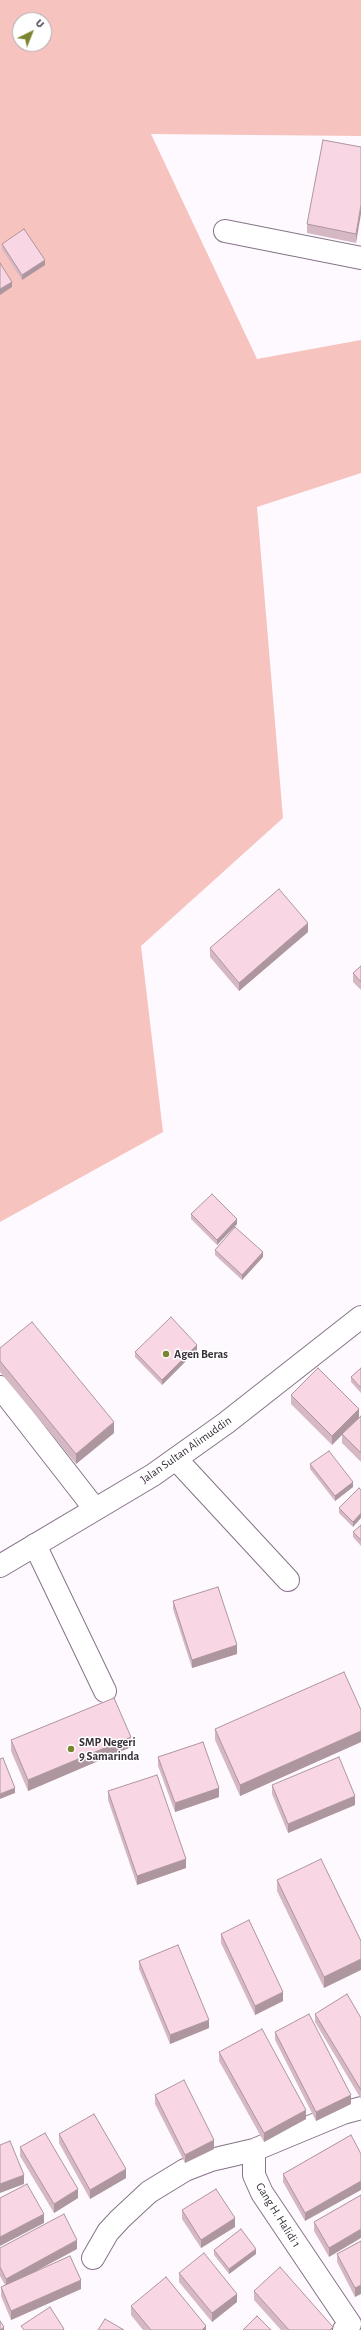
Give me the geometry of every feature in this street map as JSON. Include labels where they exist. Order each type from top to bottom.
[{"type":"street","points":[[225,231],[361,258]]},
{"type":"street","name":"Jalan Sultan Alimuddin","points":[[0,1566],[153,1475],[361,1317]]},
{"type":"street","points":[[0,1387],[95,1509]]},
{"type":"street","points":[[176,1459],[288,1580]]},
{"type":"street","points":[[35,1545],[105,1691]]},
{"type":"street","points":[[93,2258],[116,2223],[149,2192],[185,2170],[211,2160],[254,2150],[343,2113],[361,2108]]},
{"type":"street","name":"Gang H. Halidi 1","points":[[254,2150],[254,2175],[262,2193],[349,2328]]},
{"type":"shaded area","points":[[0,0],[361,0],[361,136],[151,134],[257,359],[361,340],[361,473],[257,507],[283,818],[141,946],[163,1132],[0,1222]]},
{"type":"building","points":[[323,140],[361,147],[361,205],[356,234],[307,224]]},
{"type":"building","points":[[24,229],[45,260],[22,275],[2,244]]},
{"type":"building","points":[[0,263],[12,282],[0,289]]},
{"type":"building","points":[[279,889],[308,923],[239,983],[210,948]]},
{"type":"building","points":[[361,966],[361,982],[353,973]]},
{"type":"building","points":[[212,1194],[237,1219],[217,1240],[191,1214]]},
{"type":"building","points":[[235,1227],[263,1252],[242,1275],[215,1250]]},
{"type":"building","name":"Agen Beras","points":[[171,1317],[197,1345],[162,1380],[135,1352]]},
{"type":"building","points":[[32,1322],[114,1422],[76,1454],[0,1361],[0,1348]]},
{"type":"building","points":[[318,1368],[359,1409],[332,1436],[291,1395]]},
{"type":"building","points":[[361,1368],[361,1388],[351,1377]]},
{"type":"building","points":[[361,1416],[361,1453],[342,1434]]},
{"type":"building","points":[[329,1451],[353,1482],[335,1496],[310,1464]]},
{"type":"building","points":[[359,1488],[361,1490],[361,1513],[353,1522],[339,1508]]},
{"type":"building","points":[[361,1525],[361,1540],[353,1532]]},
{"type":"building","points":[[218,1587],[237,1645],[192,1660],[173,1601]]},
{"type":"building","points":[[344,1672],[361,1710],[361,1731],[240,1785],[215,1729]]},
{"type":"building","name":"SMP Negeri 9 Samarinda","points":[[114,1698],[131,1737],[28,1780],[11,1740]]},
{"type":"building","points":[[203,1742],[219,1788],[175,1803],[158,1757]]},
{"type":"building","points":[[339,1757],[355,1796],[288,1824],[272,1785]]},
{"type":"building","points":[[3,1758],[15,1788],[0,1794],[0,1759]]},
{"type":"building","points":[[157,1775],[186,1859],[137,1876],[108,1791]]},
{"type":"building","points":[[321,1859],[361,1941],[361,1959],[324,1977],[277,1880]]},
{"type":"building","points":[[249,1920],[283,1992],[255,2006],[221,1934]]},
{"type":"building","points":[[178,1945],[209,2020],[170,2035],[139,1961]]},
{"type":"building","points":[[347,1994],[361,2018],[361,2090],[315,2014]]},
{"type":"building","points":[[309,2014],[351,2095],[316,2112],[275,2032]]},
{"type":"building","points":[[262,2029],[306,2110],[264,2133],[219,2052]]},
{"type":"building","points":[[184,2080],[214,2140],[185,2155],[155,2095]]},
{"type":"building","points":[[94,2114],[126,2169],[90,2190],[59,2134]]},
{"type":"building","points":[[45,2133],[78,2189],[54,2204],[20,2147]]},
{"type":"building","points":[[351,2135],[361,2154],[361,2181],[305,2213],[283,2174]]},
{"type":"building","points":[[10,2141],[24,2175],[0,2184],[0,2145]]},
{"type":"building","points":[[27,2184],[44,2214],[0,2237],[0,2198]]},
{"type":"building","points":[[216,2189],[235,2218],[201,2240],[182,2210]]},
{"type":"building","points":[[361,2195],[361,2229],[329,2248],[314,2222]]},
{"type":"building","points":[[64,2214],[77,2240],[6,2279],[0,2267],[0,2248]]},
{"type":"building","points":[[241,2229],[256,2249],[229,2269],[214,2250]]},
{"type":"building","points":[[361,2241],[361,2285],[355,2288],[337,2254]]},
{"type":"building","points":[[204,2253],[237,2294],[212,2313],[179,2273]]},
{"type":"building","points":[[70,2256],[81,2280],[11,2311],[1,2287]]},
{"type":"building","points":[[280,2267],[333,2327],[330,2330],[289,2330],[254,2291]]},
{"type":"building","points":[[166,2277],[206,2326],[202,2330],[151,2330],[131,2306]]},
{"type":"building","points":[[50,2307],[64,2329],[63,2330],[24,2330],[21,2326]]},
{"type":"building","points":[[257,2316],[271,2330],[243,2330]]},
{"type":"building","points":[[105,2319],[124,2330],[98,2330]]},
{"type":"building","points":[[0,2321],[4,2327],[0,2330]]},
{"type":"place","name":"Agen Beras","points":[[166,1354]]},
{"type":"place","name":"SMP Negeri 9 Samarinda","points":[[71,1749]]}]
